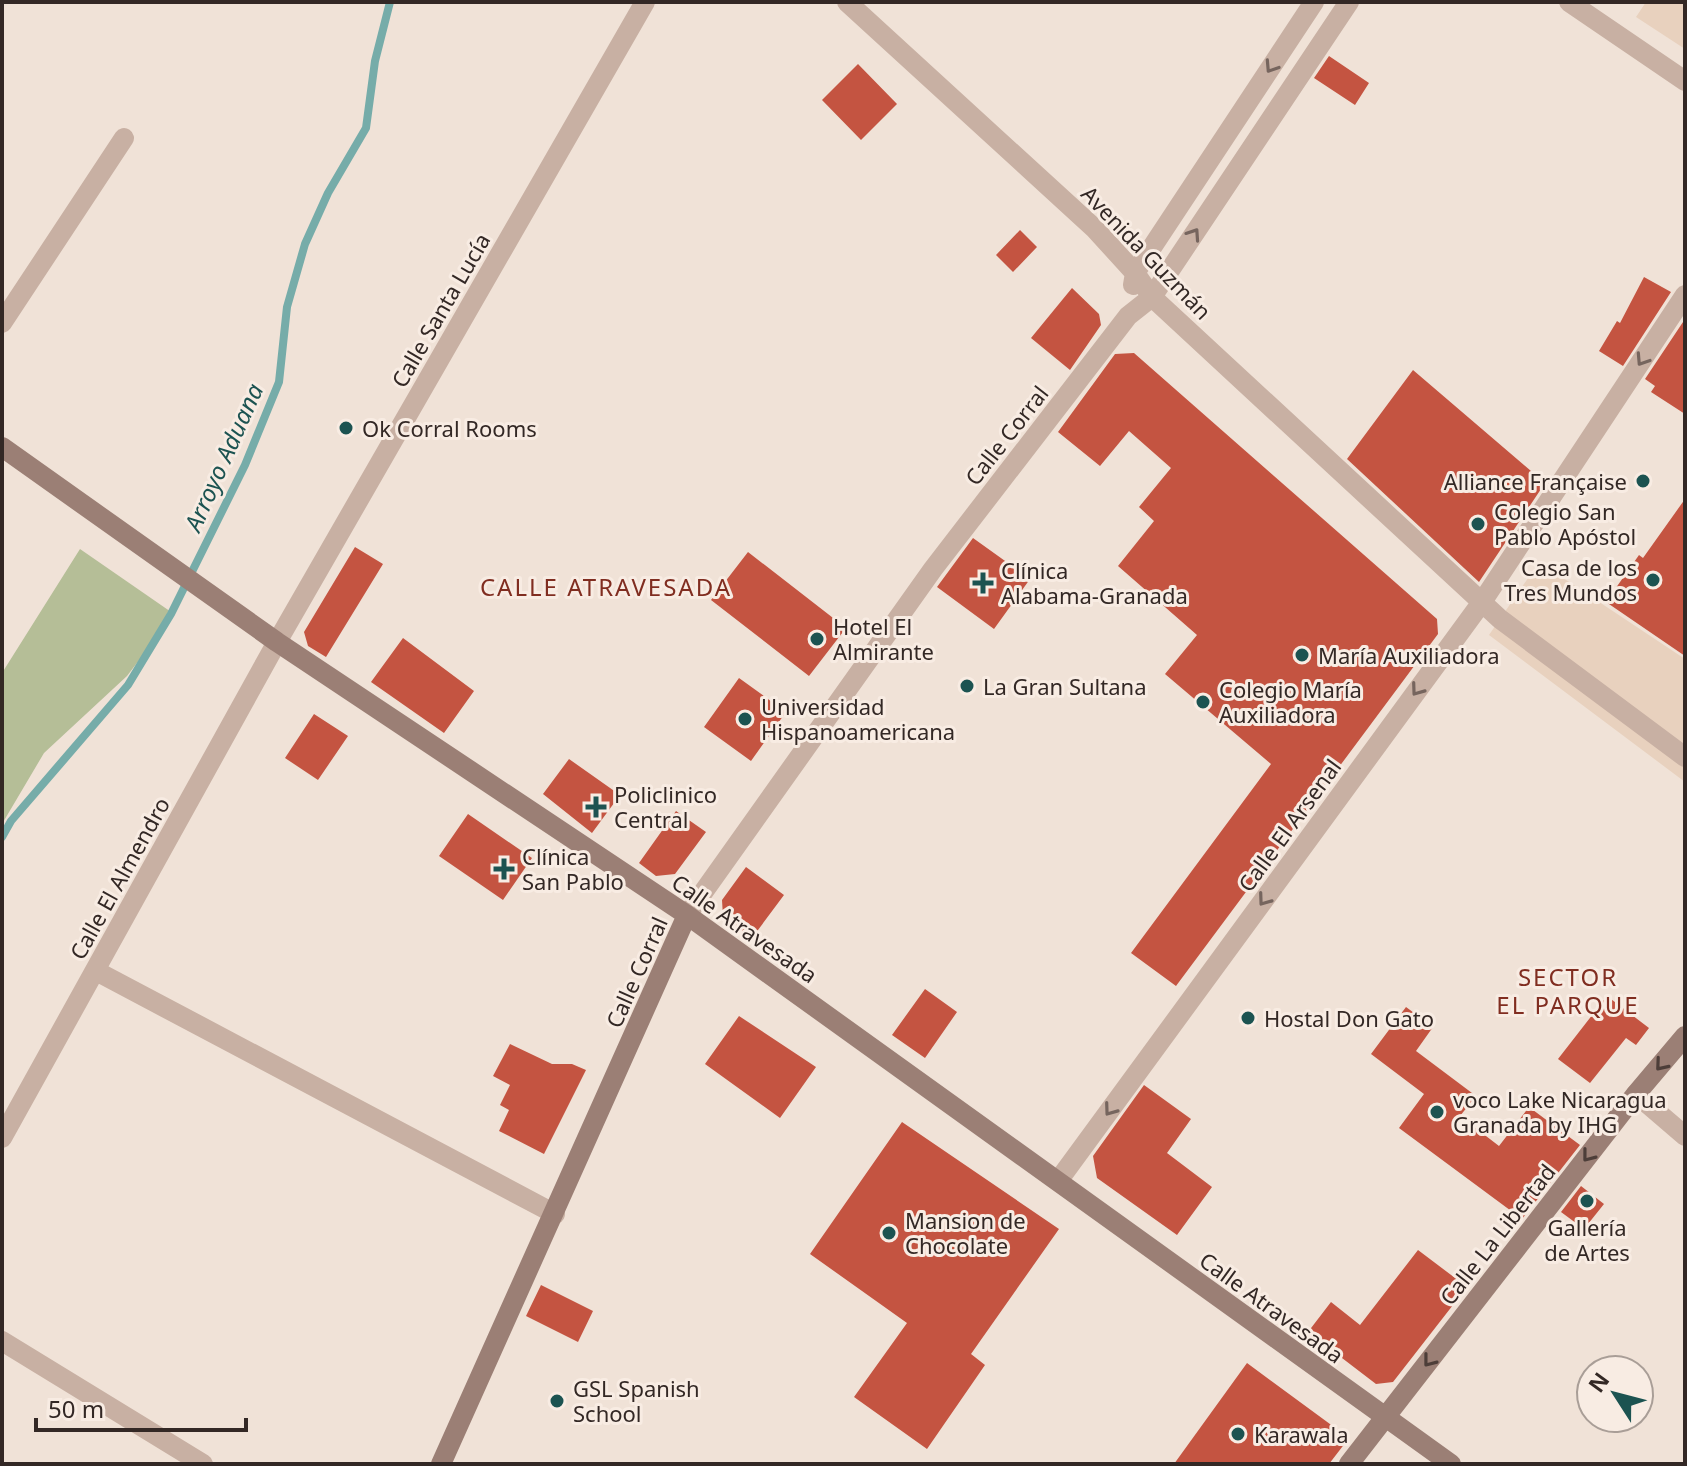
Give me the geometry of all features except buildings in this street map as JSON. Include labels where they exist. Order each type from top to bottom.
[{"type":"street","name":"Calle Santa Lucía","points":[[277,642],[645,2]]},
{"type":"street","name":"Avenida Guzmán","points":[[847,2],[1094,228],[1135,273],[1152,297],[1500,619],[1685,757]]},
{"type":"street","name":"Calle Corral","points":[[1128,316],[1135,273],[1314,2]]},
{"type":"street","name":"Calle Corral","points":[[441,1464],[687,915],[933,569],[1128,316],[1152,297],[1349,2]]},
{"type":"street","points":[[1569,2],[1685,81]]},
{"type":"street","points":[[2,323],[124,138]]},
{"type":"street","name":"Calle El Arsenal","points":[[1058,1181],[1482,602],[1685,295]]},
{"type":"street","name":"Calle Atravesada","points":[[2,447],[277,642],[687,915],[1384,1419],[1451,1464]]},
{"type":"street","name":"Calle El Almendro","points":[[2,1138],[277,642]]},
{"type":"street","points":[[96,971],[555,1214]]},
{"type":"street","name":"Calle La Libertad","points":[[1349,1464],[1636,1094],[1685,1036]]},
{"type":"street","points":[[1636,1094],[1685,1136]]},
{"type":"street","points":[[2,1341],[203,1464]]},
{"type":"green space","points":[[80,549],[174,614],[127,676],[44,753],[2,824],[2,673]]},
{"type":"shaded area","points":[[1646,2],[1685,2],[1685,49],[1636,17]]},
{"type":"shaded area","points":[[1539,562],[1685,659],[1685,782],[1489,635]]},
{"type":"waterway","name":"Arroyo Aduana","points":[[2,837],[11,821],[128,685],[171,614],[245,465],[279,382],[287,307],[305,244],[328,193],[366,128],[375,61],[390,2]]},
{"type":"place","name":"Ok Corral Rooms","points":[[346,428]]},
{"type":"place","name":"Alliance Française","points":[[1643,481]]},
{"type":"place","name":"Colegio San Pablo Apóstol","points":[[1478,524]]},
{"type":"place","name":"Casa de los Tres Mundos","points":[[1653,580]]},
{"type":"place","name":"Clínica Alabama-Granada","points":[[983,583]]},
{"type":"place","name":"Hotel El Almirante","points":[[817,639]]},
{"type":"place","name":"María Auxiliadora","points":[[1302,655]]},
{"type":"place","name":"La Gran Sultana","points":[[967,686]]},
{"type":"place","name":"Colegio María Auxiliadora","points":[[1203,702]]},
{"type":"place","name":"Universidad Hispanoamericana","points":[[745,719]]},
{"type":"place","name":"Policlinico Central","points":[[596,807]]},
{"type":"place","name":"Clínica San Pablo","points":[[504,869]]},
{"type":"place","name":"Hostal Don Gato","points":[[1248,1018]]},
{"type":"place","name":"voco Lake Nicaragua Granada by IHG","points":[[1437,1112]]},
{"type":"place","name":"Gallería de Artes","points":[[1587,1201]]},
{"type":"place","name":"Mansion de Chocolate","points":[[889,1233]]},
{"type":"place","name":"GSL Spanish School","points":[[557,1401]]},
{"type":"place","name":"Karawala","points":[[1238,1434]]},
{"type":"district","name":"CALLE ATRAVESADA","points":[[606,586]]},
{"type":"district","name":"SECTOR EL PARQUE","points":[[1568,990]]}]
